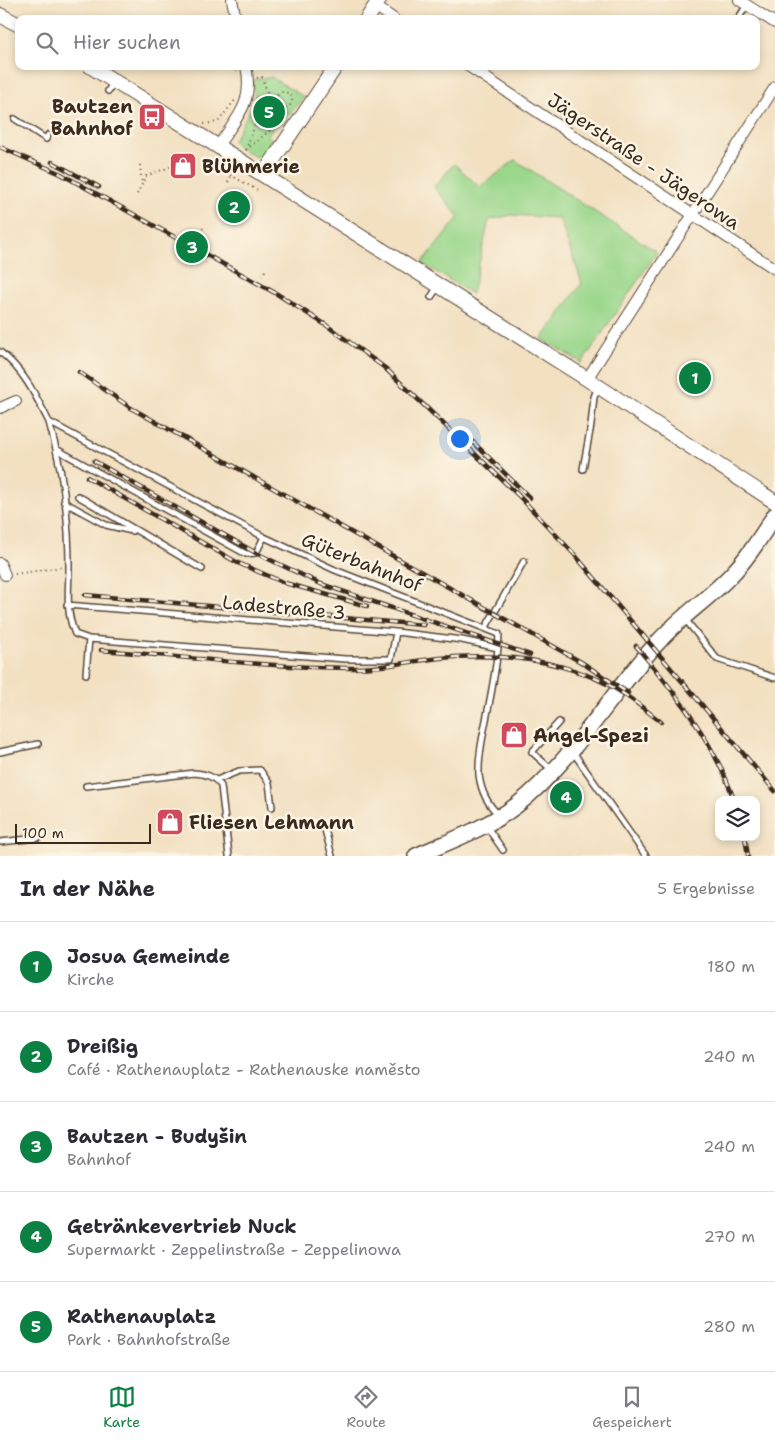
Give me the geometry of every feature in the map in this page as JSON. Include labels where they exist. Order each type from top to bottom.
[{"type":"main road","points":[[416,856],[486,824],[517,805],[553,770],[571,749],[632,670],[684,617],[730,576],[775,515]]},
{"type":"street","points":[[232,0],[235,15]]},
{"type":"street","points":[[743,2],[775,23]]},
{"type":"street","points":[[370,15],[377,3],[390,15]]},
{"type":"street","points":[[0,15],[15,23]]},
{"type":"street","points":[[94,70],[111,86],[218,146],[435,292],[592,383],[775,502]]},
{"type":"street","points":[[218,146],[245,104],[249,93],[243,81],[245,70]]},
{"type":"street","points":[[263,175],[298,116],[333,70]]},
{"type":"street","name":"Jägerstraße - Jägerowa","points":[[474,70],[775,268]]},
{"type":"street","points":[[592,383],[692,214],[775,87]]},
{"type":"street","points":[[0,408],[16,401]]},
{"type":"street","points":[[0,563],[5,575]]},
{"type":"lane","points":[[739,15],[743,2]]},
{"type":"lane","points":[[15,119],[46,139],[48,135]]},
{"type":"lane","points":[[0,352],[10,360],[30,386],[48,422],[56,449],[64,502],[69,566],[68,619],[75,634],[89,640],[345,659],[391,659],[396,632]]},
{"type":"lane","points":[[583,469],[594,397],[592,383]]},
{"type":"lane","name":"Güterbahnhof","points":[[48,422],[264,537],[335,570],[486,627]]},
{"type":"lane","points":[[56,449],[246,554],[256,553],[264,537]]},
{"type":"lane","points":[[78,496],[202,569]]},
{"type":"lane","points":[[64,502],[106,525],[138,532]]},
{"type":"lane","points":[[500,816],[490,806],[484,794],[480,775],[484,732],[499,634],[486,627],[524,561]]},
{"type":"lane","name":"Ladestraße 3","points":[[67,605],[396,632],[462,640],[498,648]]},
{"type":"lane","points":[[684,617],[717,658],[775,678]]},
{"type":"lane","points":[[86,674],[89,640]]},
{"type":"lane","points":[[553,770],[532,752],[559,722]]},
{"type":"lane","points":[[0,752],[38,744]]},
{"type":"lane","points":[[571,749],[646,856]]},
{"type":"lane","points":[[217,780],[239,771],[260,770],[269,783],[272,807]]},
{"type":"lane","points":[[86,786],[194,773],[206,774],[217,780],[221,786],[229,856]]},
{"type":"lane","points":[[486,824],[503,850]]},
{"type":"lane","points":[[324,826],[332,856]]},
{"type":"lane","points":[[0,842],[38,838]]},
{"type":"path","points":[[237,70],[243,81],[262,77],[269,101],[280,127]]},
{"type":"path","points":[[284,122],[280,127],[274,128],[246,150],[262,105],[276,99],[280,92],[288,93],[292,100],[288,107]]},
{"type":"path","points":[[196,122],[211,125],[218,122],[238,95]]},
{"type":"path","points":[[276,99],[277,104],[281,108],[288,107]]},
{"type":"path","points":[[288,107],[298,116]]},
{"type":"path","points":[[228,182],[240,160]]},
{"type":"path","points":[[140,165],[142,184]]},
{"type":"path","points":[[213,165],[257,190]]},
{"type":"path","points":[[137,194],[146,176],[170,167]]},
{"type":"path","points":[[203,228],[199,235],[208,240]]},
{"type":"path","points":[[198,258],[206,263]]},
{"type":"path","points":[[262,276],[266,269]]},
{"type":"path","points":[[5,575],[69,566]]},
{"type":"green space","points":[[271,77],[304,97],[280,124],[275,125],[267,136],[272,139],[265,153],[256,157],[238,147],[233,141],[255,100],[253,80]]},
{"type":"green space","points":[[515,160],[657,252],[582,363],[542,339],[582,283],[559,218],[512,215],[489,220],[472,294],[422,263],[459,217],[434,187],[454,164],[480,187]]},
{"type":"railway","points":[[0,147],[61,174],[277,294],[326,325],[385,368],[518,495],[574,554],[775,791]]},
{"type":"railway","points":[[52,162],[99,187]]},
{"type":"railway","points":[[79,372],[131,408],[581,662],[628,693]]},
{"type":"railway","points":[[473,442],[530,498]]},
{"type":"railway","points":[[94,461],[256,553],[321,584],[530,655]]},
{"type":"railway","points":[[87,477],[238,563],[285,583],[367,606]]},
{"type":"railway","points":[[85,595],[424,625]]},
{"type":"railway","points":[[636,646],[665,681],[705,738],[732,796]]},
{"type":"railway","points":[[101,650],[257,664],[350,668],[440,658],[483,656],[526,659],[569,669],[609,685],[661,722]]},
{"type":"railway","points":[[746,841],[748,856]]},
{"type":"place","name":"Rathenauplatz","points":[[269,112]]},
{"type":"place","name":"Bautzen Bahnhof","points":[[152,117]]},
{"type":"place","name":"Blühmerie","points":[[183,166]]},
{"type":"place","name":"Dreißig","points":[[234,207]]},
{"type":"place","name":"Bautzen - Budyšin","points":[[192,247]]},
{"type":"place","name":"Josua Gemeinde","points":[[695,378]]},
{"type":"place","name":"Angel-Spezi","points":[[514,735]]},
{"type":"place","name":"Getränkevertrieb Nuck","points":[[566,797]]},
{"type":"place","name":"Fliesen Lehmann","points":[[170,822]]}]
